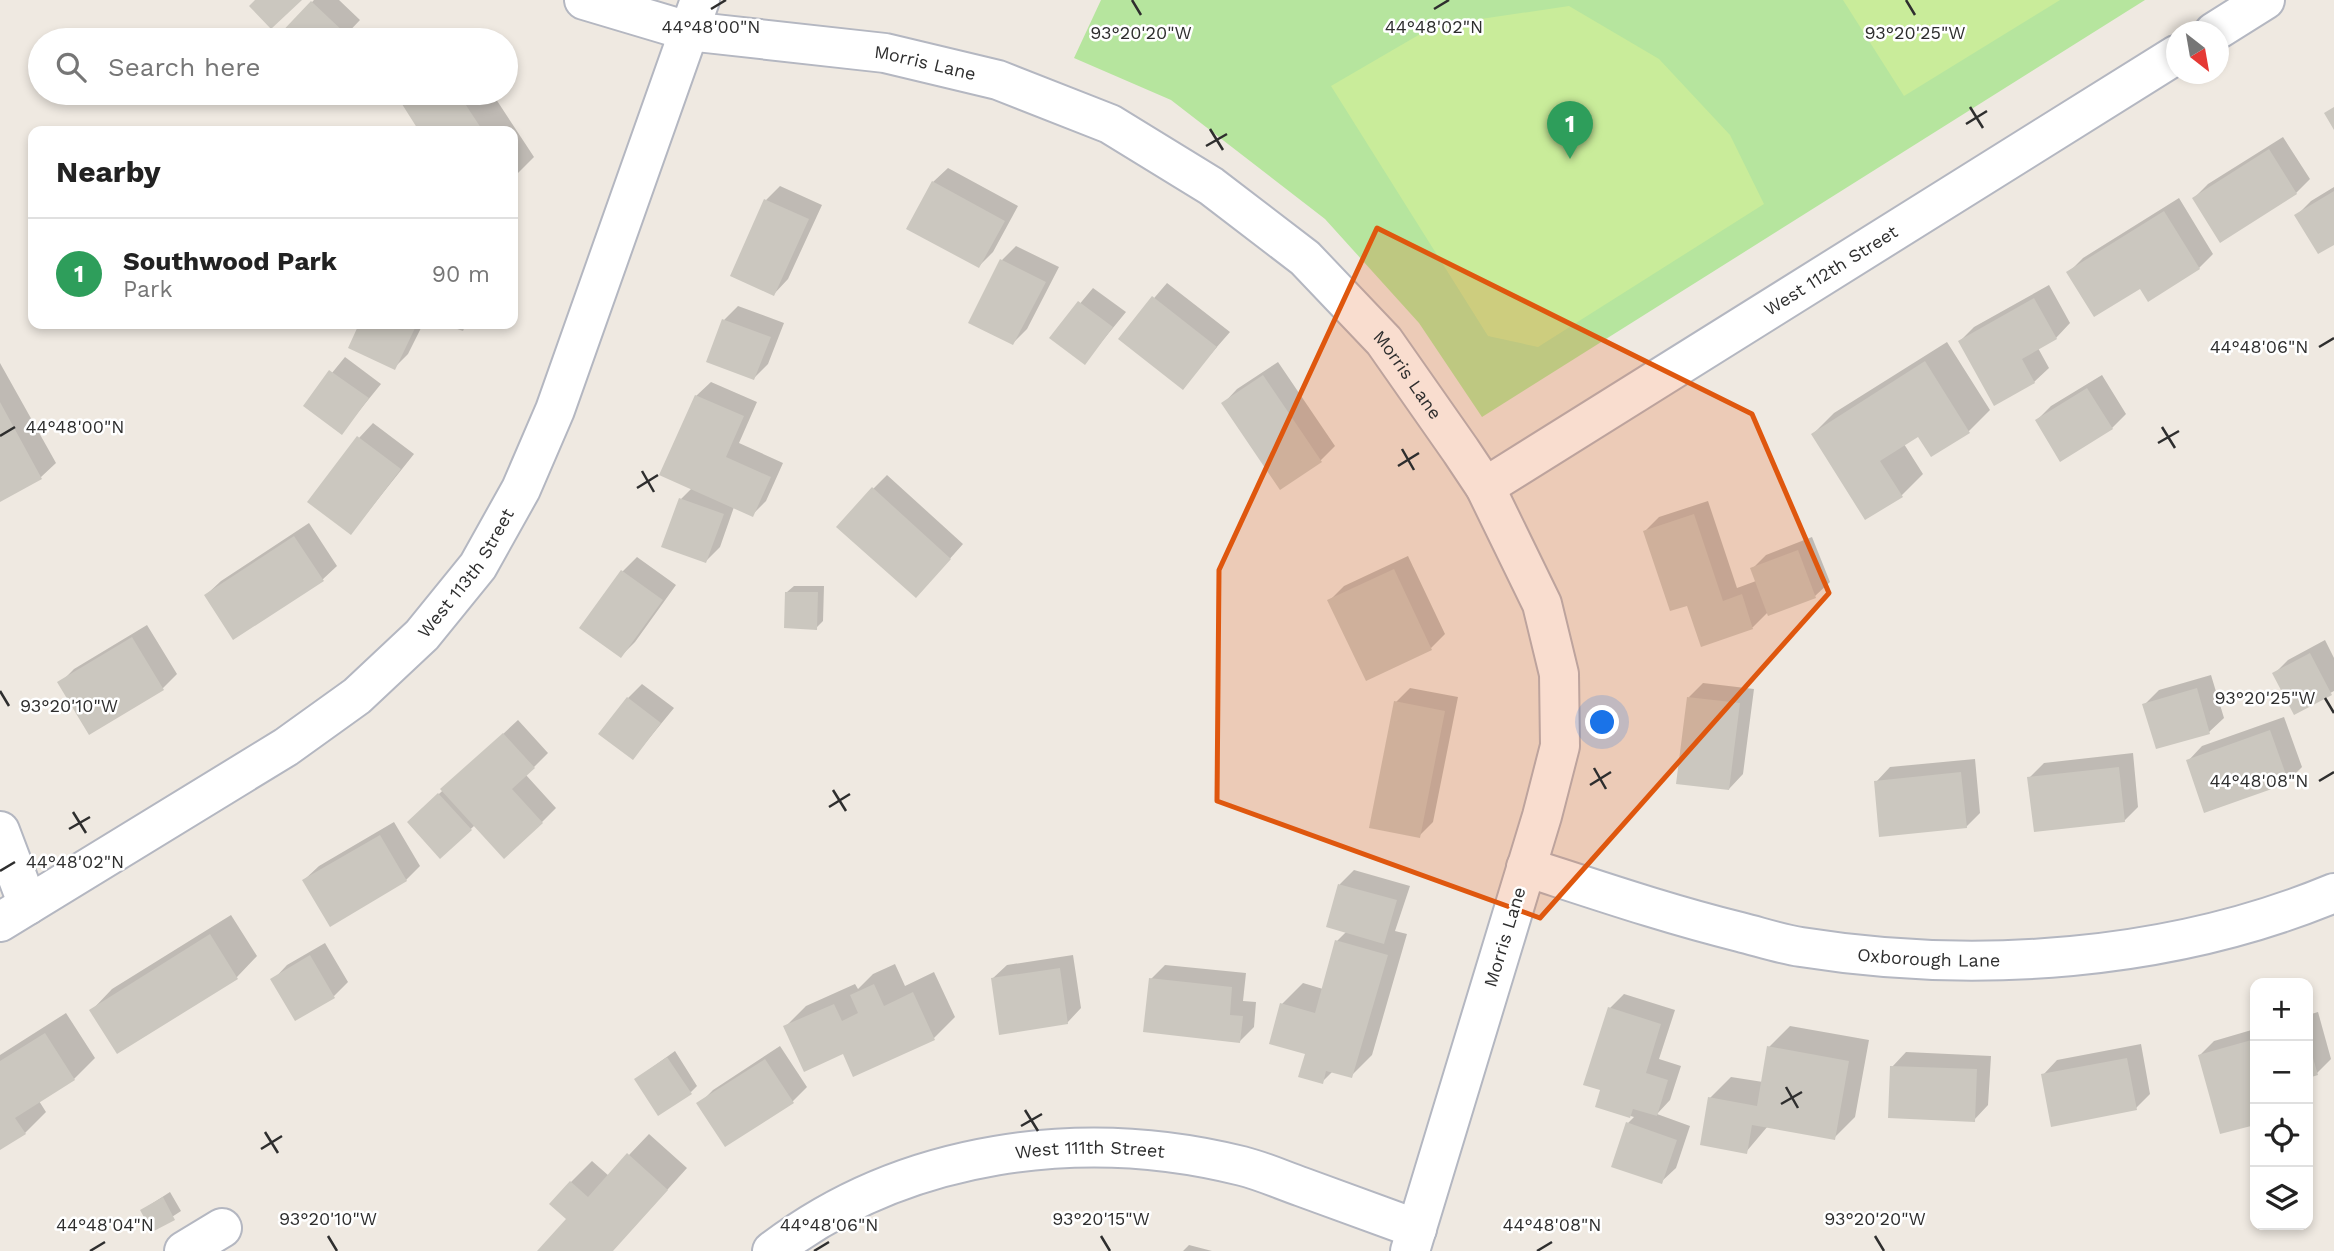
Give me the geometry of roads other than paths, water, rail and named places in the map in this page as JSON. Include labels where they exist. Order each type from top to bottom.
[{"type":"street","name":"Morris Lane","points":[[584,0],[694,16],[885,53],[998,80],[1110,124],[1211,186],[1305,258],[1384,341],[1485,487],[1542,604],[1559,674],[1560,746],[1413,1240]]},
{"type":"street","points":[[2229,23],[2265,0]]},
{"type":"street","name":"West 113th Street","points":[[14,914],[286,747],[357,696],[422,635],[478,566],[522,489],[555,410],[694,16]]},
{"type":"street","name":"West 112th Street","points":[[1485,487],[2166,61]]},
{"type":"street","points":[[0,831],[14,914]]},
{"type":"street","name":"Oxborough Lane","points":[[1526,867],[1675,915],[1800,947],[1927,961],[2053,959],[2179,941],[2334,893]]},
{"type":"street","name":"West 111th Street","points":[[772,1251],[803,1227],[886,1187],[971,1159],[1061,1147],[1152,1149],[1243,1166],[1413,1240]]},
{"type":"street","points":[[184,1251],[222,1227]]},
{"type":"place","name":"Southwood Park","points":[[1570,159]]}]
